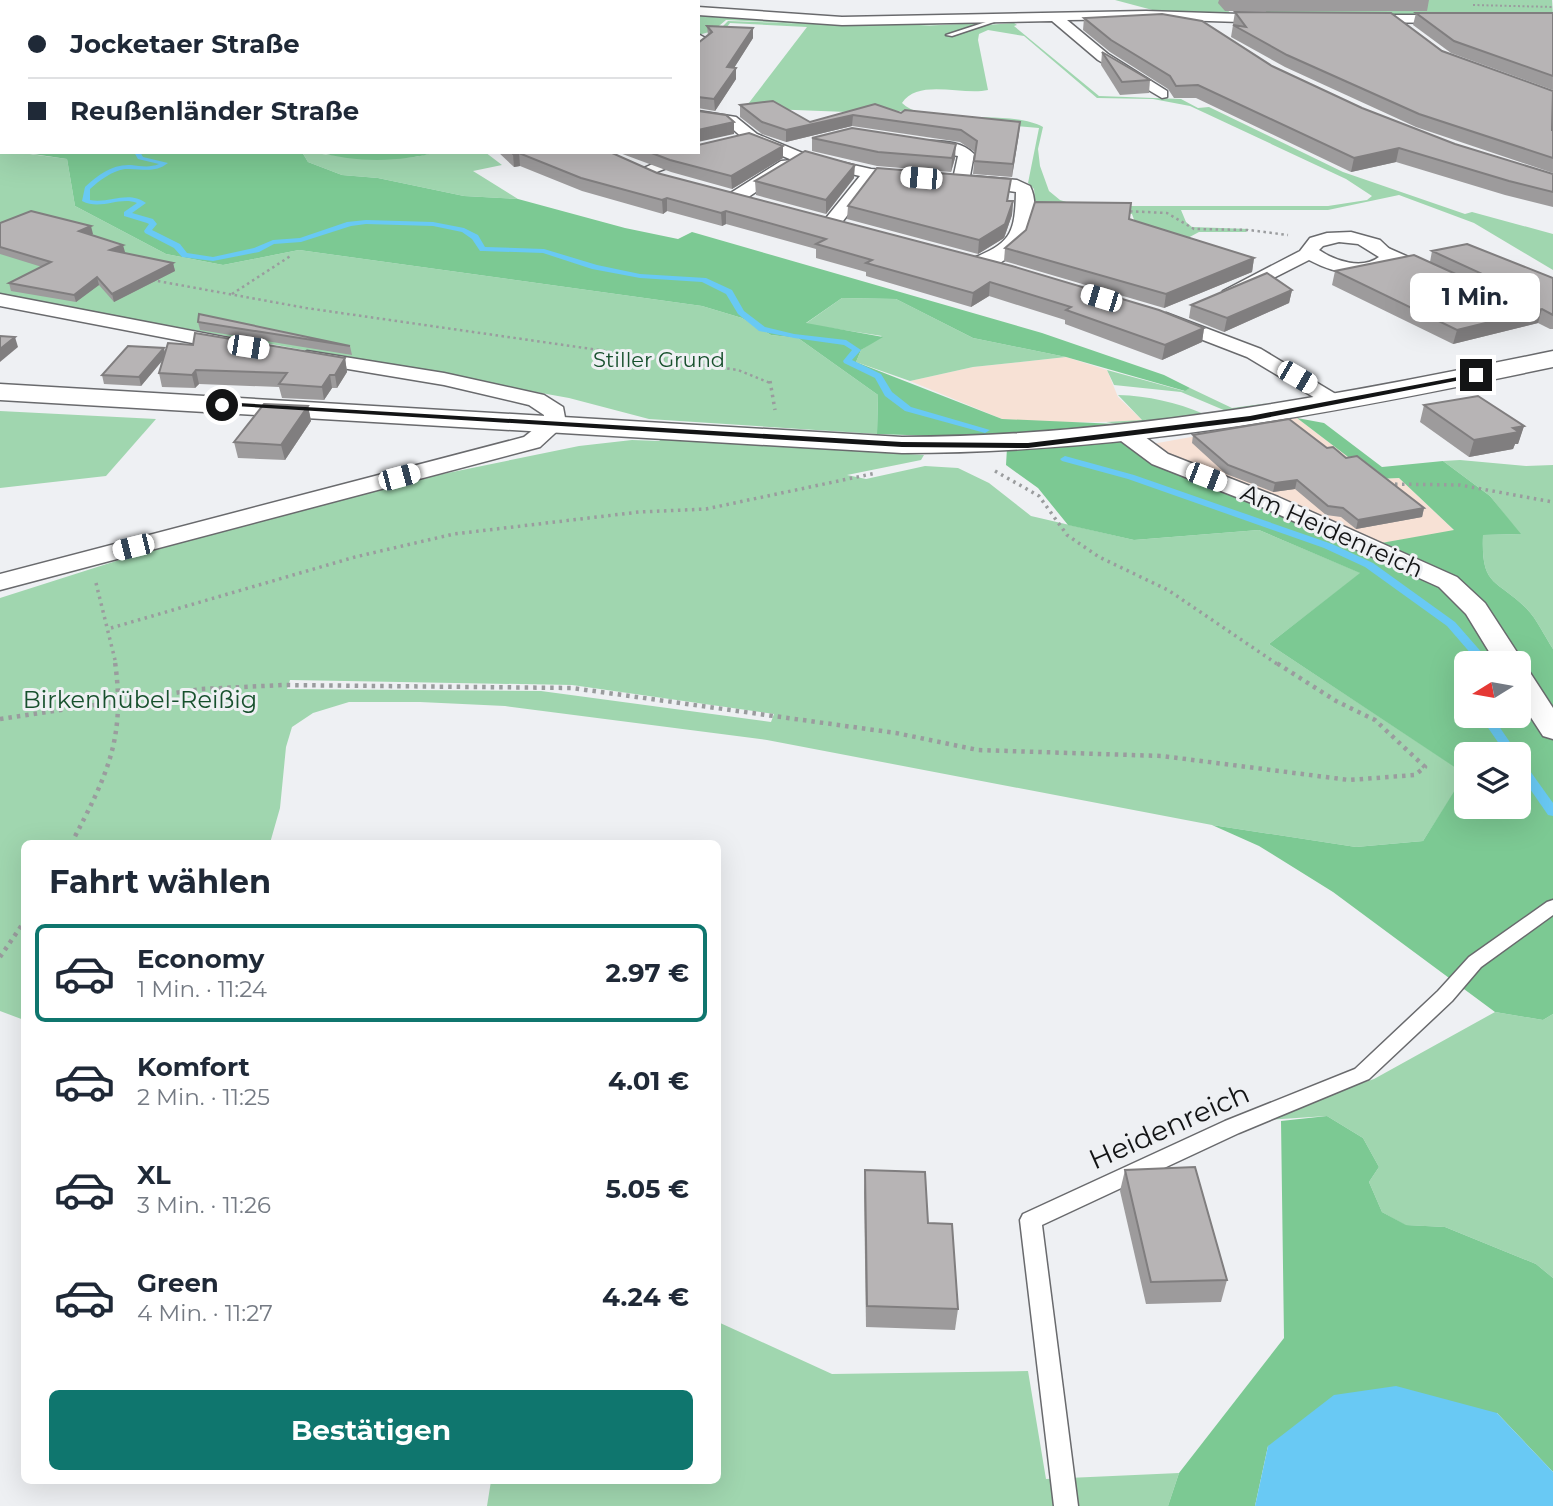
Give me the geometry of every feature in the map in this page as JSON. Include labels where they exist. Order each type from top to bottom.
[{"type":"street","points":[[1111,0],[1146,15]]},
{"type":"street","points":[[700,11],[793,20],[997,20],[1146,15],[1188,19],[1290,19]]},
{"type":"street","points":[[1344,19],[1476,18]]},
{"type":"street","points":[[1057,19],[1103,57],[1162,94]]},
{"type":"street","points":[[1188,19],[1213,34]]},
{"type":"street","points":[[1393,19],[1413,33]]},
{"type":"street","points":[[700,116],[731,120],[751,137],[800,158],[871,174],[927,179]]},
{"type":"street","points":[[728,142],[751,137]]},
{"type":"street","points":[[780,150],[810,142]]},
{"type":"street","points":[[904,144],[961,150],[966,154],[955,179],[1012,184],[1024,190],[1025,229],[1014,245],[971,261],[1005,270]]},
{"type":"street","points":[[643,172],[690,154]]},
{"type":"street","points":[[759,204],[728,196],[800,158]]},
{"type":"street","points":[[624,166],[675,182]]},
{"type":"street","points":[[858,230],[825,221],[842,213],[852,193],[871,174]]},
{"type":"street","points":[[1324,239],[1352,239],[1385,250],[1390,257],[1387,261],[1360,267],[1325,262],[1310,253],[1309,247],[1324,239]]},
{"type":"street","points":[[1213,300],[1310,253]]},
{"type":"street","points":[[0,300],[248,347]]},
{"type":"street","points":[[1165,318],[1194,307]]},
{"type":"street","points":[[1144,312],[1254,353],[1338,402]]},
{"type":"street","points":[[288,353],[444,379],[536,400],[555,412],[555,424]]},
{"type":"street","points":[[0,392],[955,446],[1028,445],[1250,418],[1553,359]]},
{"type":"street","points":[[0,582],[532,442],[555,424]]},
{"type":"street","name":"Am Heidenreich","points":[[1125,433],[1160,459],[1270,502],[1448,582],[1476,609],[1502,651]]},
{"type":"street","points":[[1531,696],[1553,730]]},
{"type":"lane","points":[[950,35],[997,20]]},
{"type":"lane","points":[[1385,250],[1431,270]]},
{"type":"lane","name":"Heidenreich","points":[[1066,1506],[1031,1220],[1232,1126],[1362,1074],[1446,996],[1475,962],[1553,906]]},
{"type":"path","points":[[1462,5],[1553,7]]},
{"type":"path","points":[[1123,211],[1167,214],[1194,229],[1249,230],[1324,239]]},
{"type":"path","points":[[231,295],[292,255]]},
{"type":"path","points":[[150,280],[231,295],[738,370],[770,381],[775,405],[773,436]]},
{"type":"path","points":[[0,719],[201,689],[282,685],[572,688],[896,733],[978,750],[1162,756],[1349,780],[1415,775],[1425,767],[1375,720],[1336,701],[1283,668],[1168,590],[1099,557],[1067,535],[1039,496],[955,446]]},
{"type":"path","points":[[111,628],[355,557],[454,534],[639,512],[706,509],[882,472]]},
{"type":"path","points":[[1380,484],[1460,485],[1553,502]]},
{"type":"path","points":[[73,840],[117,739],[117,700],[111,628],[96,581]]},
{"type":"path","points":[[0,957],[21,926]]},
{"type":"shaded area","points":[[1066,357],[1107,370],[1118,397],[1143,421],[1049,423],[1002,419],[910,381],[973,367]]},
{"type":"shaded area","points":[[1297,418],[1377,479],[1399,478],[1455,531],[1370,545],[1169,459],[1152,444]]},
{"type":"green space","points":[[1115,0],[1220,0],[1230,13],[1160,12]]},
{"type":"green space","points":[[1256,0],[1552,0],[1553,16],[1269,15]]},
{"type":"green space","points":[[700,13],[796,22],[949,23],[920,26],[981,23],[945,35],[948,36],[986,25],[1014,23],[1017,25],[1014,26],[1099,96],[1181,99],[1198,108],[1209,107],[1343,172],[1465,214],[1472,212],[1553,234],[1553,270],[1474,223],[1399,195],[1328,210],[1181,210],[1186,222],[1192,227],[1249,229],[1246,232],[1199,232],[1184,240],[1138,231],[1132,214],[1036,212],[1034,189],[1028,183],[1039,128],[958,121],[956,117],[889,110],[874,113],[745,108],[807,27],[730,23],[723,32],[718,31],[728,21],[808,24],[726,20],[713,31],[700,34]],"holes":[[[988,30],[1024,36],[1097,98],[1153,99],[1190,106],[1346,179],[1372,196],[1367,200],[1328,206],[1079,206],[1060,200],[1049,191],[1040,166],[1038,149],[1043,127],[1029,121],[929,114],[913,110],[902,103],[909,96],[930,89],[988,90],[978,40],[979,34]]]},
{"type":"green space","name":"Stiller Grund","points":[[0,154],[30,154],[67,159],[75,206],[166,254],[223,265],[299,250],[702,306],[742,318],[771,335],[798,338],[878,395],[877,434],[649,419],[569,398],[0,295]]},
{"type":"green space","points":[[33,154],[303,154],[308,162],[342,175],[378,178],[464,196],[518,199],[625,228],[678,239],[692,232],[1042,333],[1164,375],[1190,388],[1185,391],[1066,357],[973,338],[896,299],[842,298],[806,323],[883,337],[861,350],[856,362],[1002,419],[1117,424],[1125,445],[1155,461],[1370,545],[1454,530],[1399,478],[1377,479],[1297,418],[1324,423],[1382,467],[1443,461],[1490,496],[1521,534],[1483,535],[1485,564],[1492,580],[1530,612],[1553,649],[1553,1014],[1543,1020],[1495,1012],[1333,892],[1259,846],[1212,825],[1356,847],[1423,841],[1454,792],[1454,819],[1531,819],[1531,742],[1454,742],[1454,767],[1269,644],[1360,573],[1259,530],[1134,540],[1068,525],[1038,488],[1006,465],[1007,448],[966,437],[877,434],[878,395],[798,338],[771,335],[742,318],[702,306],[299,250],[223,265],[166,254],[75,206],[67,159]]},
{"type":"green space","points":[[303,154],[372,159],[428,154],[488,154],[502,165],[473,171],[518,199],[464,196],[378,178],[342,175],[308,162]]},
{"type":"green space","points":[[326,154],[428,154],[378,160]]},
{"type":"green space","points":[[842,298],[896,299],[973,338],[1066,357],[973,367],[910,381],[856,362],[861,350],[882,336],[805,324]]},
{"type":"green space","points":[[1107,370],[1184,391],[1190,388],[1232,408],[1269,403],[1226,411],[1181,392],[1114,385]]},
{"type":"green space","points":[[1118,395],[1162,400],[1204,414],[1118,428],[1117,424],[1106,422],[1142,420]]},
{"type":"green space","points":[[0,411],[156,419],[106,476],[0,488]]},
{"type":"green space","name":"Birkenhübel-Reißig","points":[[663,438],[924,455],[921,460],[847,475],[866,479],[925,466],[958,468],[989,483],[1031,516],[1134,540],[1259,530],[1361,573],[1269,644],[1454,766],[1454,793],[1423,841],[1356,847],[1212,825],[767,740],[505,706],[349,702],[313,713],[292,727],[286,747],[280,808],[271,840],[21,840],[21,1019],[0,1011],[0,598],[207,532],[423,478],[579,446],[632,440],[659,441]],"holes":[[[290,680],[572,685],[774,714],[771,722],[541,691],[287,689]]]},
{"type":"green space","points":[[1443,461],[1526,466],[1553,465],[1553,649],[1530,612],[1492,580],[1488,573],[1483,552],[1483,535],[1520,534],[1490,496]]},
{"type":"green space","points":[[1495,1012],[1543,1020],[1553,1014],[1553,1278],[1536,1264],[1445,1227],[1405,1225],[1382,1212],[1369,1182],[1379,1167],[1363,1138],[1327,1116],[1250,1121],[1374,1079]]},
{"type":"green space","points":[[1327,1116],[1363,1138],[1379,1167],[1369,1182],[1382,1212],[1406,1225],[1445,1227],[1536,1264],[1553,1278],[1553,1472],[1497,1413],[1268,1446],[1255,1506],[1168,1506],[1179,1473],[1284,1338],[1281,1121]]},
{"type":"green space","points":[[721,1323],[832,1374],[1028,1371],[1046,1479],[1179,1473],[1168,1506],[487,1506],[491,1484],[721,1484]]},
{"type":"water","points":[[1396,1386],[1497,1413],[1553,1472],[1553,1506],[1255,1506],[1268,1446],[1334,1395]]},
{"type":"building","points":[[1235,12],[1391,13],[1442,51],[1553,91],[1553,158],[1419,114],[1287,55],[1233,25],[1246,27]]},
{"type":"building","points":[[1416,13],[1553,13],[1553,76],[1454,41]]},
{"type":"building","points":[[1162,14],[1202,21],[1272,66],[1362,108],[1455,144],[1553,174],[1553,192],[1399,148],[1354,158],[1198,85],[1176,86],[1170,76],[1111,40],[1084,18]]},
{"type":"building","points":[[707,26],[753,28],[727,67],[736,68],[714,99],[700,97],[700,41],[712,32]]},
{"type":"building","points":[[1102,52],[1150,80],[1122,82]]},
{"type":"building","points":[[773,101],[810,122],[875,104],[901,113],[905,110],[1020,122],[1013,164],[974,161],[977,141],[961,130],[853,115],[786,130],[762,122],[740,105]]},
{"type":"building","points":[[700,111],[726,115],[734,122],[700,130]]},
{"type":"building","points":[[852,128],[956,144],[952,158],[878,152],[812,138]]},
{"type":"building","points":[[749,133],[783,146],[731,176],[654,154],[700,154],[700,145]]},
{"type":"building","points":[[805,151],[855,165],[826,200],[755,181]]},
{"type":"building","points":[[521,154],[614,154],[657,173],[1012,266],[1159,310],[1204,328],[1165,345],[1066,310],[1071,307],[990,282],[973,293],[866,263],[872,260],[816,244],[826,239],[726,211],[721,213],[667,198],[662,200],[581,178]]},
{"type":"building","points":[[877,168],[1011,179],[1007,201],[1013,201],[1005,224],[979,240],[848,206]]},
{"type":"building","points":[[1035,202],[1131,203],[1129,219],[1254,258],[1166,294],[1005,248],[1026,230]]},
{"type":"building","points":[[31,211],[91,226],[79,231],[123,245],[110,250],[173,263],[112,294],[97,277],[74,295],[9,283],[51,262],[0,247],[0,223]]},
{"type":"building","points":[[1467,244],[1553,278],[1553,315],[1542,309],[1457,330],[1335,271],[1414,255],[1515,301],[1527,298],[1526,294],[1432,251]]},
{"type":"building","points":[[1267,273],[1292,290],[1227,318],[1191,305]]},
{"type":"building","points":[[199,314],[350,346],[198,322]]},
{"type":"building","points":[[195,333],[345,358],[335,375],[330,375],[322,387],[279,384],[287,373],[196,370],[192,375],[159,373],[168,343],[193,345]]},
{"type":"building","points":[[0,336],[15,337],[0,349]]},
{"type":"building","points":[[128,346],[164,348],[139,377],[102,375]]},
{"type":"building","points":[[1478,396],[1524,426],[1513,428],[1519,432],[1474,440],[1424,405]]},
{"type":"building","points":[[264,404],[308,406],[281,445],[234,442]]},
{"type":"building","points":[[1289,419],[1327,448],[1333,447],[1346,458],[1357,456],[1424,508],[1358,520],[1343,508],[1328,506],[1297,480],[1275,483],[1228,465],[1193,435]]},
{"type":"building","points":[[1195,1167],[1227,1280],[1151,1282],[1125,1170]]},
{"type":"building","points":[[865,1170],[925,1172],[928,1223],[952,1224],[958,1309],[867,1306]]},
{"type":"waterway","points":[[138,154],[140,158],[165,163],[151,169],[127,167],[111,171],[87,188],[86,201],[100,203],[129,198],[142,203],[127,214],[150,221],[153,224],[148,231],[177,246],[185,255],[213,259],[256,250],[273,242],[301,240],[350,224],[433,224],[464,230],[475,237],[483,249],[544,251],[595,267],[640,276],[703,280],[729,292],[741,312],[762,329],[846,343],[857,350],[847,361],[878,376],[888,394],[908,409],[985,430]]},
{"type":"waterway","points":[[1065,459],[1131,477],[1328,546],[1369,565],[1451,624],[1475,651]]},
{"type":"waterway","points":[[1494,728],[1504,742]]},
{"type":"waterway","points":[[1531,781],[1553,812]]},
{"type":"route","points":[[222,405],[902,445],[1028,445],[1250,418],[1476,375]]}]
